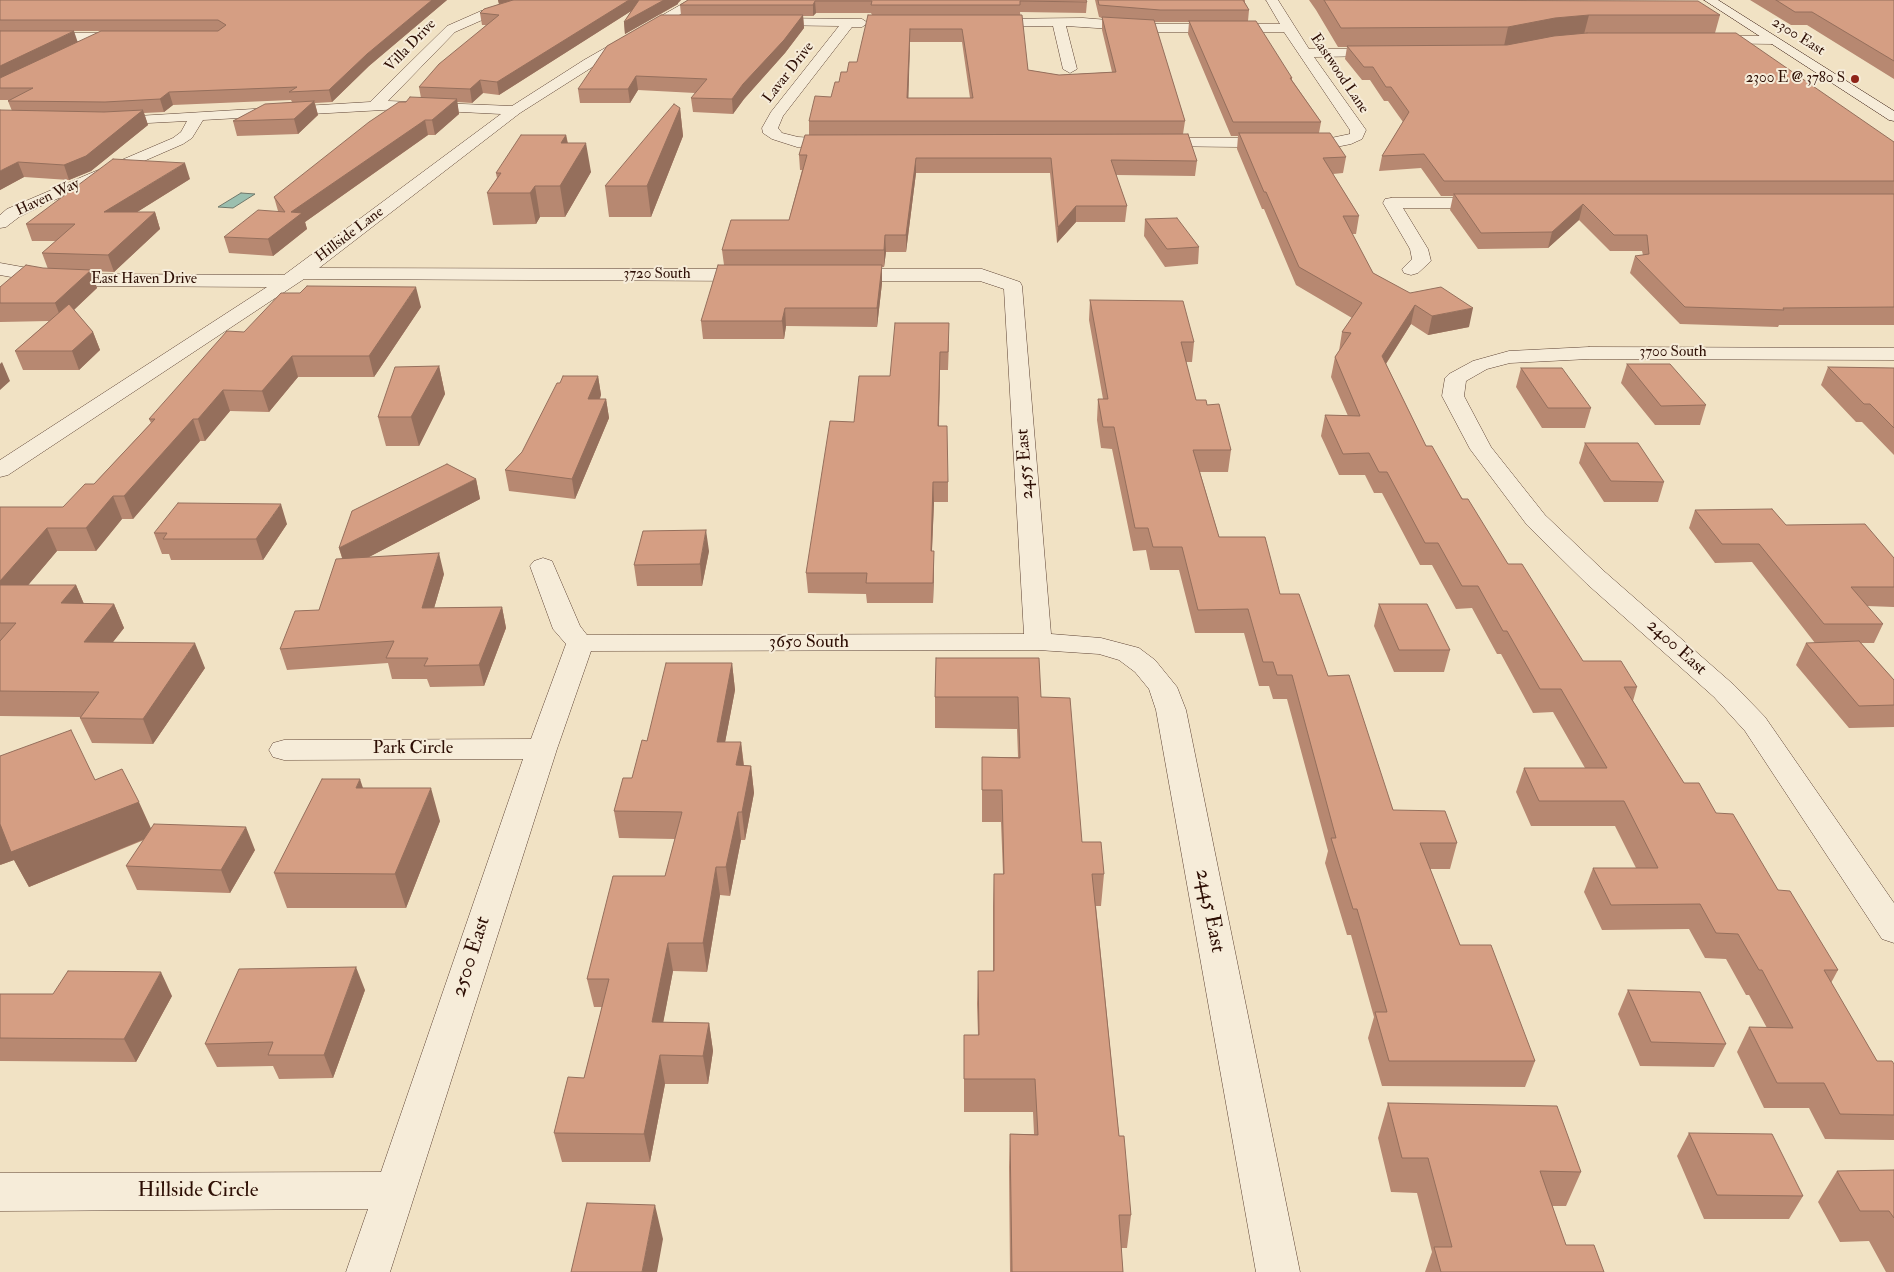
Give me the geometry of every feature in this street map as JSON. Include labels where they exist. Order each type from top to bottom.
[{"type":"street","name":"Villa Drive","points":[[375,106],[451,28],[485,14],[534,0]]},
{"type":"street","name":"Hillside Lane","points":[[0,470],[293,277],[515,110],[589,63],[698,0]]},
{"type":"street","name":"Eastwood Lane","points":[[1144,143],[1323,143],[1353,139],[1358,130],[1288,28],[1272,0]]},
{"type":"street","name":"2300 East","points":[[1710,0],[1894,117]]},
{"type":"street","points":[[658,22],[686,22]]},
{"type":"street","points":[[753,22],[877,22]]},
{"type":"street","name":"Lavar Drive","points":[[848,22],[772,122],[771,133],[785,139],[815,143],[855,143]]},
{"type":"street","points":[[973,22],[1100,23],[1159,28],[1288,28]]},
{"type":"street","points":[[1059,22],[1070,69]]},
{"type":"street","points":[[0,37],[142,37]]},
{"type":"street","points":[[80,49],[103,37]]},
{"type":"street","points":[[1692,40],[1773,40]]},
{"type":"street","points":[[1305,53],[1391,52]]},
{"type":"street","points":[[92,121],[197,117],[375,106],[421,105],[515,110]]},
{"type":"street","name":"Haven Way","points":[[0,222],[36,200],[178,141],[187,135],[197,117]]},
{"type":"street","points":[[1411,269],[1422,261],[1419,249],[1390,203],[1509,203]]},
{"type":"street","name":"East Haven Drive","points":[[1,269],[50,278],[86,280],[293,277]]},
{"type":"street","name":"3720 South","points":[[293,277],[775,275]]},
{"type":"street","name":"2455 East","points":[[825,275],[982,276],[1013,286],[1038,642]]},
{"type":"street","name":"3700 South","points":[[1456,378],[1480,365],[1509,357],[1540,354],[1894,354]]},
{"type":"street","name":"2400 East","points":[[1456,378],[1453,396],[1481,449],[1536,520],[1596,578],[1659,632],[1724,692],[1755,724],[1894,930]]},
{"type":"street","points":[[543,566],[567,629],[580,643]]},
{"type":"street","name":"3650 South","points":[[580,643],[1038,642]]},
{"type":"street","name":"2445 East","points":[[1038,642],[1101,646],[1129,654],[1145,666],[1163,687],[1171,710],[1278,1272]]},
{"type":"street","name":"2500 East","points":[[368,1272],[542,749],[580,643]]},
{"type":"street","name":"Park Circle","points":[[284,750],[542,749]]},
{"type":"street","name":"Hillside Circle","points":[[0,1192],[395,1190]]},
{"type":"shaded area","points":[[241,193],[255,194],[233,208],[218,207]]},
{"type":"building","points":[[0,0],[432,0],[367,54],[329,90],[289,92],[297,87],[169,92],[160,99],[105,102],[8,101],[33,88],[0,88],[0,78],[101,31],[218,31],[226,25],[218,20],[0,20]]},
{"type":"building","points":[[513,0],[629,0],[497,82],[480,80],[470,89],[419,87],[439,64],[499,15],[480,13],[484,9]]},
{"type":"building","points":[[639,0],[664,0],[624,22]]},
{"type":"building","points":[[688,0],[1086,0],[1087,2],[1020,1],[1020,5],[871,5],[872,1],[815,1],[813,5],[680,5]]},
{"type":"building","points":[[1098,0],[1243,0],[1249,10],[1160,10],[1099,5]]},
{"type":"building","points":[[1324,0],[1698,1],[1720,15],[1589,15],[1555,18],[1508,27],[1341,28]]},
{"type":"building","points":[[1776,0],[1894,0],[1894,61],[1812,12],[1795,12]]},
{"type":"building","points":[[661,15],[803,15],[784,40],[743,84],[732,99],[691,98],[707,79],[636,76],[628,89],[578,89],[607,46]]},
{"type":"building","points":[[868,15],[1022,15],[1028,70],[1059,75],[1116,72],[1102,17],[1154,20],[1185,121],[809,121],[815,96],[831,97],[835,82],[839,82],[841,72],[847,72],[849,62],[857,62]],"holes":[[[910,29],[962,29],[973,98],[907,98]]]},
{"type":"building","points":[[1189,21],[1256,21],[1292,78],[1290,78],[1321,122],[1233,122]]},
{"type":"building","points":[[0,31],[74,31],[0,66]]},
{"type":"building","points":[[1587,33],[1736,33],[1894,142],[1894,181],[1444,181],[1424,154],[1382,156],[1409,112],[1391,87],[1386,87],[1373,67],[1364,67],[1347,46],[1507,45],[1554,36]]},
{"type":"building","points":[[410,97],[457,99],[432,120],[425,120],[291,212],[302,213],[268,239],[224,237],[258,210],[285,212],[274,197],[369,122],[399,102],[406,102]]},
{"type":"building","points":[[314,101],[294,119],[233,121],[265,104]]},
{"type":"building","points":[[674,104],[680,108],[647,186],[605,186]]},
{"type":"building","points":[[0,110],[104,112],[143,110],[86,156],[64,165],[18,162],[0,171]]},
{"type":"building","points":[[1239,133],[1330,133],[1346,157],[1323,158],[1359,216],[1343,216],[1373,273],[1410,293],[1441,287],[1473,308],[1432,316],[1415,305],[1382,356],[1426,446],[1432,446],[1462,499],[1468,499],[1508,564],[1522,564],[1583,661],[1621,661],[1637,687],[1624,687],[1684,783],[1699,783],[1716,813],[1733,814],[1778,890],[1790,891],[1838,970],[1824,970],[1877,1061],[1892,1061],[1894,1064],[1894,1115],[1840,1114],[1824,1083],[1777,1083],[1749,1027],[1793,1028],[1762,970],[1759,970],[1738,934],[1716,933],[1700,904],[1611,905],[1593,868],[1658,868],[1624,801],[1539,801],[1524,768],[1607,768],[1561,689],[1540,689],[1507,631],[1503,631],[1478,586],[1462,586],[1438,543],[1425,543],[1387,472],[1379,472],[1369,453],[1343,454],[1325,415],[1360,416],[1335,357],[1351,333],[1342,332],[1362,303],[1299,267]]},
{"type":"building","points":[[1188,134],[1197,161],[1111,160],[1127,206],[1076,206],[1058,227],[1051,158],[916,158],[906,235],[885,235],[884,250],[722,250],[731,220],[789,220],[807,155],[799,155],[805,135]]},
{"type":"building","points":[[521,135],[566,135],[561,143],[586,143],[560,186],[535,186],[530,193],[487,193],[501,173],[496,173]]},
{"type":"building","points":[[113,159],[185,163],[104,212],[155,212],[108,255],[42,253],[75,224],[26,224]]},
{"type":"building","points":[[1454,194],[1894,194],[1894,307],[1783,308],[1784,310],[1685,307],[1635,256],[1649,254],[1647,235],[1614,235],[1583,204],[1552,232],[1481,233]]},
{"type":"building","points":[[1177,218],[1199,247],[1167,249],[1145,219]]},
{"type":"building","points":[[26,265],[43,268],[91,270],[55,303],[0,303],[0,287]]},
{"type":"building","points":[[718,265],[882,265],[877,308],[785,308],[782,321],[701,321]]},
{"type":"building","points":[[307,286],[416,287],[369,356],[292,356],[262,391],[223,390],[198,419],[193,419],[124,496],[113,496],[86,528],[47,528],[0,581],[0,507],[63,507],[85,484],[94,484],[155,419],[149,419],[227,331],[244,332],[281,293],[300,293]]},
{"type":"building","points":[[1090,300],[1183,301],[1194,342],[1181,342],[1196,400],[1206,400],[1207,405],[1219,404],[1231,450],[1193,450],[1219,537],[1265,537],[1280,594],[1299,594],[1328,676],[1349,675],[1393,810],[1445,811],[1457,843],[1420,843],[1460,945],[1491,945],[1535,1061],[1389,1061],[1375,1012],[1387,1012],[1357,909],[1353,909],[1331,838],[1336,838],[1292,675],[1277,675],[1273,662],[1263,662],[1248,609],[1198,610],[1182,547],[1153,547],[1148,528],[1135,528],[1114,427],[1103,427],[1098,399],[1108,399]]},
{"type":"building","points":[[69,304],[93,332],[72,351],[15,351]]},
{"type":"building","points":[[895,323],[949,323],[948,352],[940,352],[938,426],[947,426],[948,482],[933,482],[931,551],[934,551],[933,583],[866,583],[867,573],[806,573],[830,421],[854,422],[859,376],[890,376]]},
{"type":"building","points":[[1627,364],[1670,364],[1706,405],[1661,406]]},
{"type":"building","points":[[439,366],[411,417],[378,417],[395,367]]},
{"type":"building","points":[[1828,367],[1894,368],[1894,428],[1870,404],[1864,404]]},
{"type":"building","points":[[1521,368],[1562,368],[1591,408],[1548,408]]},
{"type":"building","points":[[563,376],[598,376],[588,399],[606,399],[572,479],[505,470],[522,452],[557,383],[560,383]]},
{"type":"building","points":[[1585,443],[1638,443],[1664,482],[1611,481]]},
{"type":"building","points":[[447,464],[476,479],[339,548],[352,511]]},
{"type":"building","points":[[178,503],[281,504],[256,539],[163,539],[167,533],[154,533]]},
{"type":"building","points":[[1772,509],[1786,525],[1865,524],[1894,558],[1894,587],[1851,587],[1883,624],[1824,624],[1759,544],[1722,544],[1695,510]]},
{"type":"building","points":[[706,530],[700,564],[634,565],[643,531]]},
{"type":"building","points":[[439,553],[422,608],[502,607],[479,665],[424,666],[428,658],[386,658],[394,641],[280,649],[295,611],[319,610],[336,559]]},
{"type":"building","points":[[0,585],[76,585],[61,603],[114,604],[84,642],[195,643],[143,719],[80,718],[99,692],[0,691],[0,641],[16,623],[0,623]]},
{"type":"building","points":[[1379,604],[1427,604],[1450,650],[1399,650]]},
{"type":"building","points":[[1859,641],[1894,680],[1894,705],[1859,706],[1806,643]]},
{"type":"building","points":[[936,658],[1039,658],[1041,697],[1070,698],[1082,842],[1101,842],[1104,874],[1092,874],[1119,1136],[1124,1136],[1131,1215],[1119,1215],[1123,1272],[1012,1272],[1010,1134],[1038,1135],[1035,1079],[964,1079],[964,1035],[979,1035],[978,971],[994,971],[994,874],[1004,874],[1002,790],[982,790],[982,757],[1020,758],[1018,697],[935,697]]},
{"type":"building","points":[[666,663],[732,663],[717,742],[741,742],[736,765],[751,766],[742,812],[738,812],[726,867],[716,867],[703,943],[668,943],[652,1022],[709,1023],[703,1056],[660,1055],[644,1134],[554,1133],[568,1077],[584,1078],[609,979],[587,979],[613,876],[665,876],[682,812],[614,811],[623,778],[632,778],[642,740],[647,741]]},
{"type":"building","points":[[71,730],[95,780],[122,769],[139,802],[11,852],[0,824],[0,756]]},
{"type":"building","points":[[322,779],[360,779],[356,788],[431,788],[395,874],[274,873]]},
{"type":"building","points":[[154,824],[246,827],[221,870],[126,866]]},
{"type":"building","points":[[356,967],[324,1055],[268,1055],[273,1042],[205,1044],[239,969]]},
{"type":"building","points":[[68,971],[161,972],[124,1039],[0,1038],[0,994],[53,994]]},
{"type":"building","points":[[1628,990],[1700,992],[1726,1044],[1651,1042]]},
{"type":"building","points":[[1388,1103],[1557,1106],[1581,1172],[1540,1171],[1566,1245],[1594,1245],[1604,1272],[1441,1272],[1434,1247],[1452,1247],[1428,1158],[1402,1158]]},
{"type":"building","points":[[1689,1133],[1772,1134],[1803,1196],[1717,1195]]},
{"type":"building","points":[[1894,1170],[1894,1218],[1889,1211],[1860,1211],[1837,1171]]},
{"type":"building","points":[[587,1203],[655,1205],[642,1272],[571,1272]]},
{"type":"place","name":"2300 E @ 3780 S","points":[[1855,79]]}]
